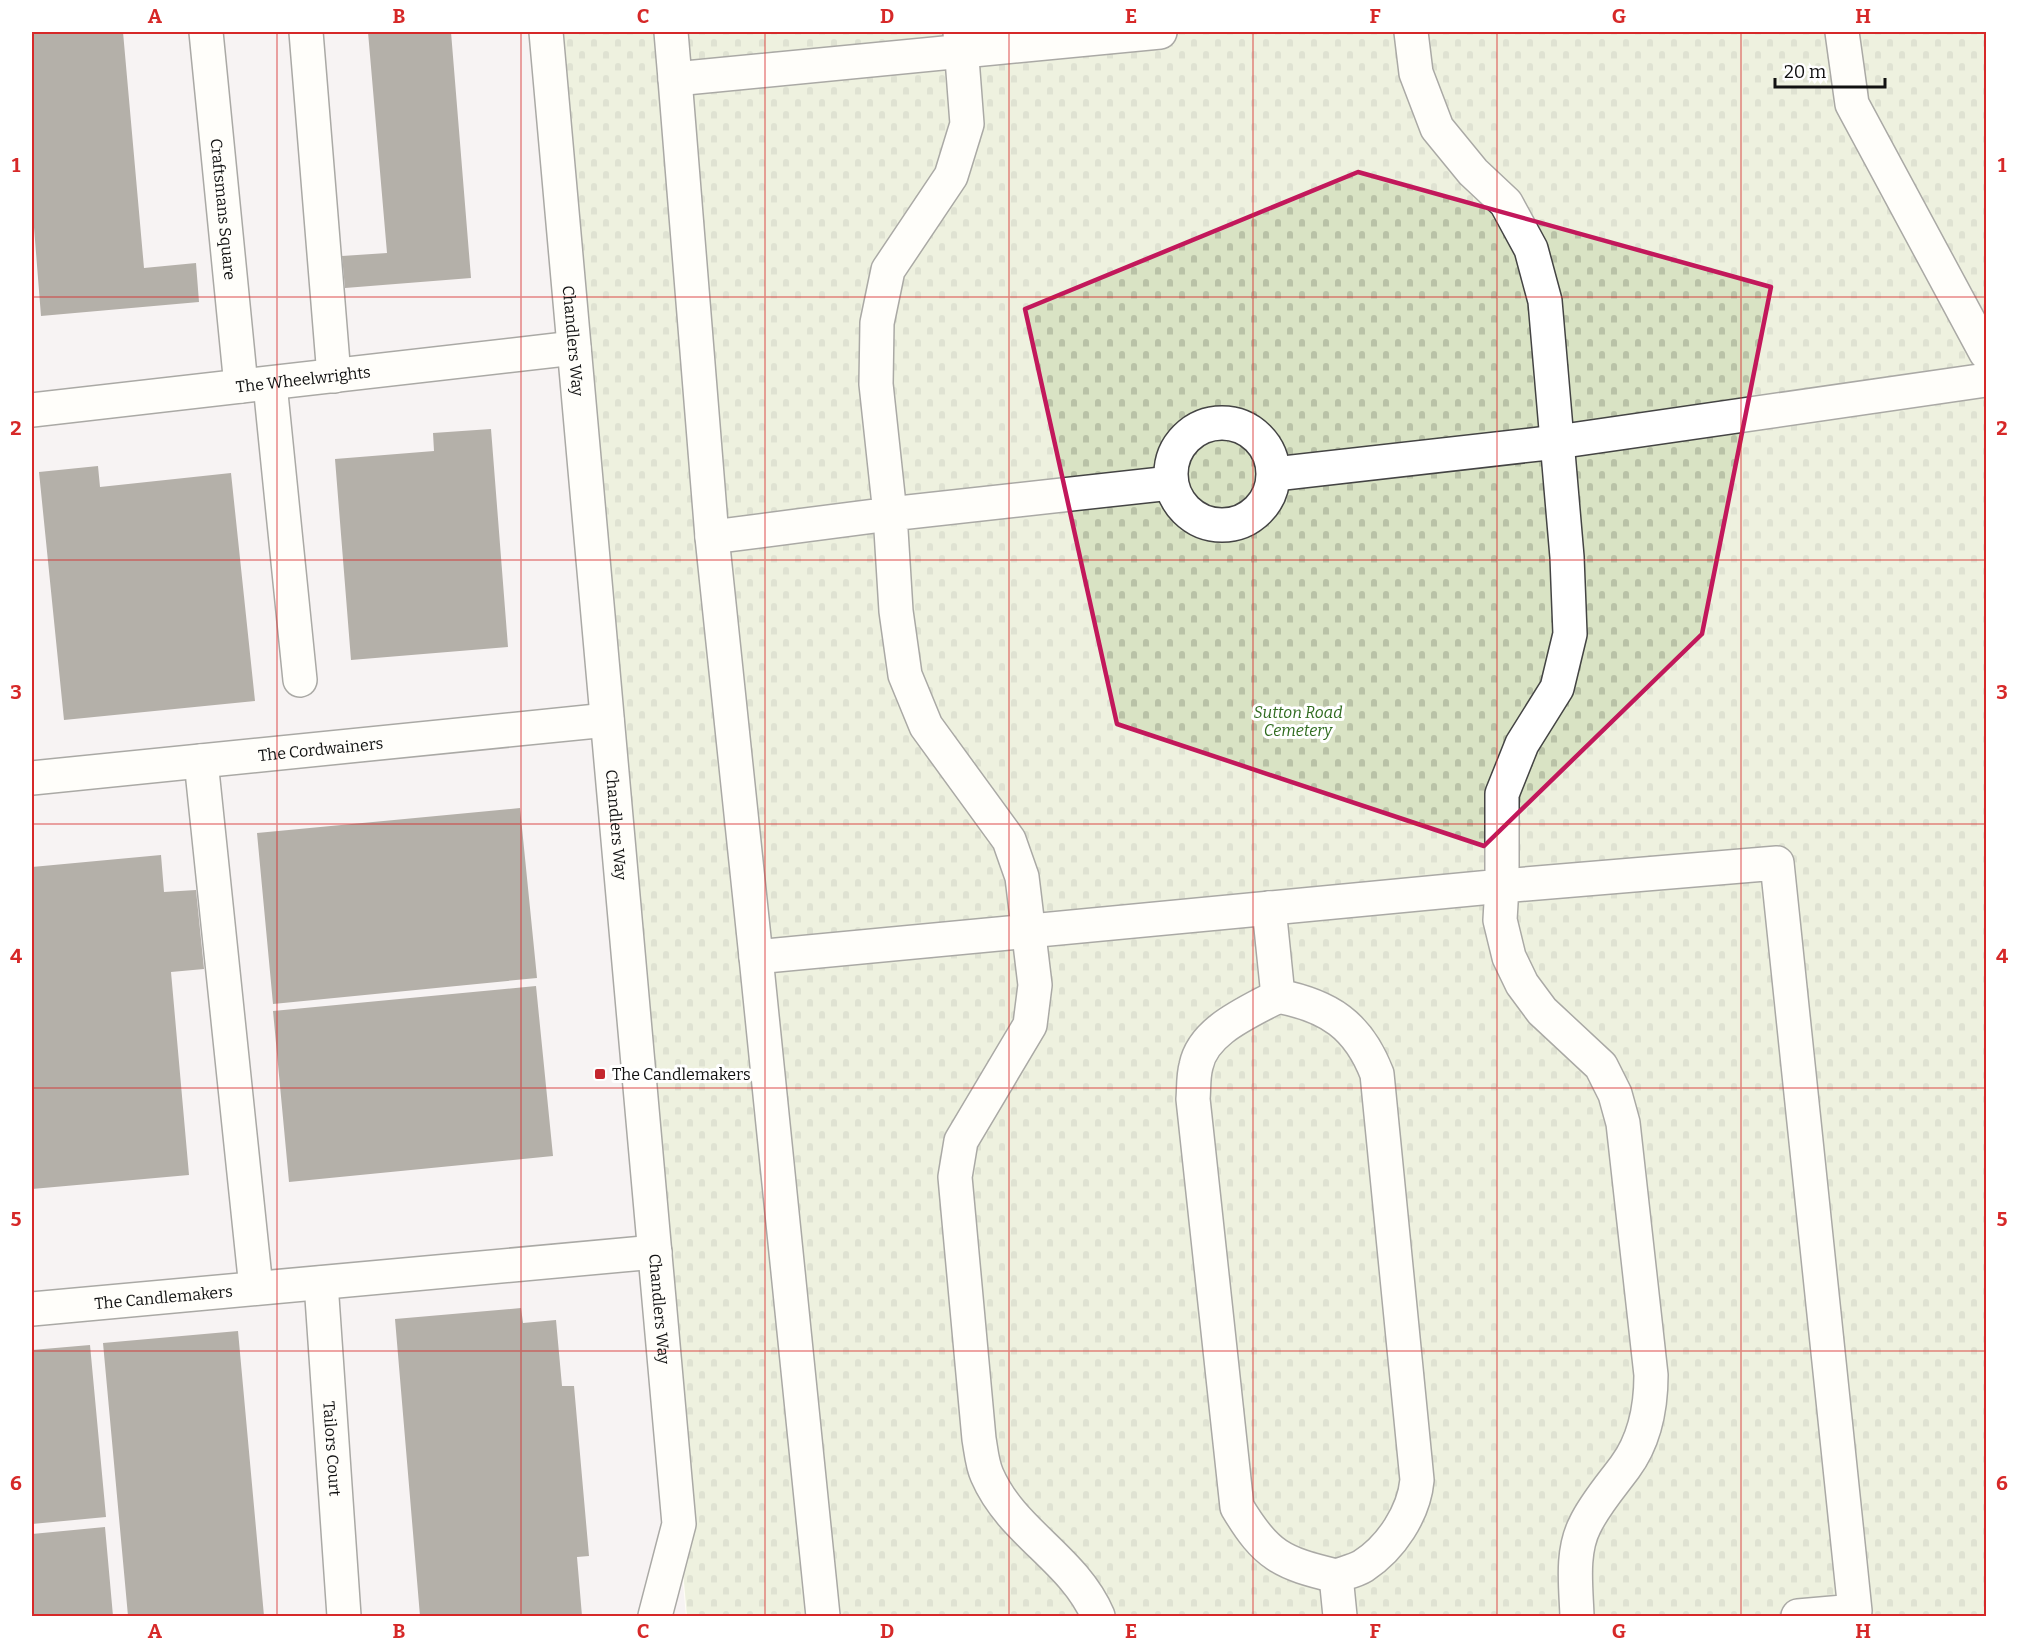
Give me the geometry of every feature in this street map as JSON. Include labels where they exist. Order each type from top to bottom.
[{"type":"street","name":"Craftsmans Square","points":[[206,32],[300,681]]},
{"type":"street","points":[[306,32],[334,376]]},
{"type":"street","name":"Chandlers Way","points":[[546,32],[678,1524],[654,1617]]},
{"type":"street","points":[[670,32],[712,537],[823,1617]]},
{"type":"street","points":[[675,78],[961,41],[1160,32]]},
{"type":"street","points":[[1411,32],[1416,73],[1437,128],[1473,172],[1506,203],[1531,249],[1545,301],[1567,557],[1570,634],[1557,688],[1522,744],[1502,794],[1503,886],[1500,920],[1509,957],[1522,984],[1542,1011],[1601,1066],[1615,1094],[1623,1123],[1651,1375],[1651,1402],[1644,1432],[1627,1465],[1604,1493],[1584,1526],[1575,1567],[1576,1617]]},
{"type":"street","points":[[1842,32],[1852,104],[1986,353]]},
{"type":"street","points":[[961,41],[967,124],[951,177],[888,270],[877,323],[876,384],[890,514],[896,611],[905,675],[926,726],[1010,840],[1022,877],[1035,985],[1030,1025],[961,1141],[954,1177],[979,1439],[986,1474],[996,1492],[1015,1519],[1077,1580],[1098,1617]]},
{"type":"street","name":"The Wheelwrights","points":[[32,410],[574,348]]},
{"type":"street","points":[[1275,474],[1557,442],[1986,380]]},
{"type":"street","points":[[1224,422],[1246,428],[1261,439],[1272,458],[1275,474],[1270,496],[1259,512],[1232,526],[1206,524],[1188,514],[1176,499],[1171,483],[1175,453],[1186,437],[1203,426],[1224,422]]},
{"type":"street","points":[[712,537],[890,514],[1171,483]]},
{"type":"street","name":"The Cordwainers","points":[[32,778],[607,720]]},
{"type":"street","points":[[201,761],[256,1288]]},
{"type":"street","points":[[756,957],[1503,886],[1777,863],[1855,1611],[1798,1617]]},
{"type":"street","points":[[1269,908],[1278,996]]},
{"type":"street","points":[[1278,996],[1308,1002],[1351,1029],[1367,1050],[1377,1074],[1417,1480],[1415,1499],[1401,1526],[1362,1567],[1336,1576],[1293,1566],[1271,1551],[1250,1529],[1236,1507],[1193,1099],[1196,1065],[1210,1039],[1235,1019],[1278,996]]},
{"type":"street","name":"The Candlemakers","points":[[32,1309],[655,1252]]},
{"type":"street","name":"Tailors Court","points":[[321,1282],[344,1617]]},
{"type":"street","points":[[1336,1576],[1340,1617]]},
{"type":"highlighted area","points":[[1358,172],[1771,287],[1702,634],[1484,846],[1117,724],[1025,309]]},
{"type":"shaded area","points":[[32,32],[537,32],[686,1616],[32,1616]]},
{"type":"green space","name":"Sutton Road Cemetery","points":[[546,32],[1986,32],[1986,1616],[687,1616]]},
{"type":"building","points":[[32,32],[123,32],[144,268],[196,263],[199,302],[41,316],[32,202]]},
{"type":"building","points":[[368,32],[451,32],[471,278],[345,288],[342,256],[387,253]]},
{"type":"building","points":[[491,429],[508,647],[351,660],[335,459],[434,451],[433,433]]},
{"type":"building","points":[[98,466],[100,487],[231,473],[255,701],[64,720],[39,472]]},
{"type":"building","points":[[520,808],[537,978],[273,1004],[257,833]]},
{"type":"building","points":[[161,855],[164,892],[196,890],[204,969],[171,972],[189,1175],[32,1189],[32,867]]},
{"type":"building","points":[[536,986],[553,1156],[289,1182],[273,1011]]},
{"type":"building","points":[[521,1308],[523,1323],[556,1320],[562,1386],[574,1386],[589,1556],[577,1557],[582,1616],[420,1616],[395,1319]]},
{"type":"building","points":[[238,1331],[264,1616],[128,1616],[103,1343]]},
{"type":"building","points":[[90,1345],[106,1517],[32,1524],[32,1350]]},
{"type":"building","points":[[105,1527],[113,1616],[32,1616],[32,1534]]},
{"type":"place","name":"The Candlemakers","points":[[600,1074]]}]
